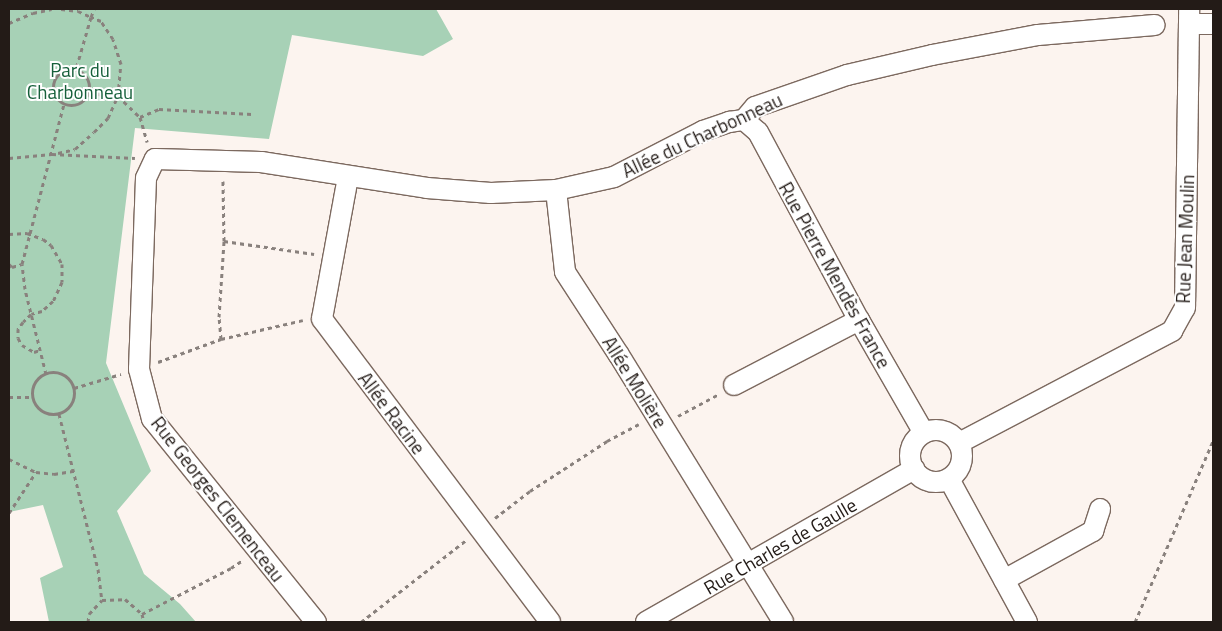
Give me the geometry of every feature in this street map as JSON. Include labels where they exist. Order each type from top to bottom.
[{"type":"street","points":[[1190,16],[1213,24]]},
{"type":"street","name":"Rue Jean Moulin","points":[[959,444],[1172,331],[1185,308],[1190,16]]},
{"type":"street","name":"Allée du Charbonneau","points":[[155,159],[261,162],[427,188],[492,193],[556,190],[614,176],[703,131],[729,122],[744,120],[755,107],[847,75],[932,55],[1038,35],[1155,25]]},
{"type":"street","name":"Rue Pierre Mendès France","points":[[744,120],[758,132],[859,320],[924,433]]},
{"type":"street","name":"Rue Georges Clemenceau","points":[[155,159],[146,178],[139,369],[152,419],[316,622]]},
{"type":"street","points":[[322,320],[348,177]]},
{"type":"street","name":"Allée Molière","points":[[556,190],[565,272],[783,622]]},
{"type":"street","name":"Allée Racine","points":[[322,320],[550,622]]},
{"type":"street","points":[[734,385],[859,320]]},
{"type":"street","points":[[939,430],[947,432],[959,444],[962,451],[960,467],[949,479],[933,482],[925,480],[914,469],[910,453],[913,445],[924,433],[939,430]]},
{"type":"street","name":"Rue Charles de Gaulle","points":[[646,622],[914,469]]},
{"type":"street","points":[[949,479],[1027,622]]},
{"type":"street","points":[[1004,580],[1093,531],[1100,509]]},
{"type":"path","points":[[9,23],[33,13],[52,9]]},
{"type":"path","points":[[9,158],[52,154],[75,149],[108,118],[118,96],[121,64],[113,39],[101,22],[78,11],[61,9]]},
{"type":"path","points":[[76,69],[94,9]]},
{"type":"path","points":[[76,69],[87,78],[88,93],[78,104],[64,104],[54,94],[54,80],[63,70],[76,69]]},
{"type":"path","points":[[52,154],[155,159],[146,141],[140,117],[118,96],[88,93]]},
{"type":"path","points":[[46,374],[31,314],[22,264],[64,104]]},
{"type":"path","points":[[140,117],[159,109],[252,114]]},
{"type":"path","points":[[221,339],[219,317],[224,241],[223,160]]},
{"type":"path","points":[[9,234],[31,234],[51,245],[58,254],[63,276],[60,288],[53,301],[42,311],[31,314],[20,326],[18,338],[25,348],[34,352],[40,350]]},
{"type":"path","points":[[224,241],[332,257]]},
{"type":"path","points":[[9,264],[12,267],[22,264]]},
{"type":"path","points":[[74,388],[139,369],[221,339],[298,320],[322,320]]},
{"type":"path","points":[[57,373],[64,376],[74,388],[73,402],[66,410],[59,414],[42,411],[36,406],[32,397],[35,383],[46,374],[57,373]]},
{"type":"path","points":[[361,622],[530,491],[607,441],[641,423],[657,418],[673,419],[734,385]]},
{"type":"path","points":[[9,397],[32,397]]},
{"type":"path","points":[[59,414],[98,569],[102,600]]},
{"type":"path","points":[[1136,622],[1213,441]]},
{"type":"path","points":[[9,459],[36,472],[54,474],[73,471]]},
{"type":"path","points":[[9,513],[36,472]]},
{"type":"path","points":[[142,614],[231,568],[257,550]]},
{"type":"path","points":[[88,622],[89,614],[102,600],[125,599],[142,614],[144,622]]},
{"type":"green space","name":"Parc du Charbonneau","points":[[9,9],[436,9],[453,39],[423,56],[292,35],[269,139],[135,128],[106,363],[151,471],[117,511],[144,574],[180,604],[196,622],[49,622],[40,578],[63,567],[43,505],[9,512]]}]
